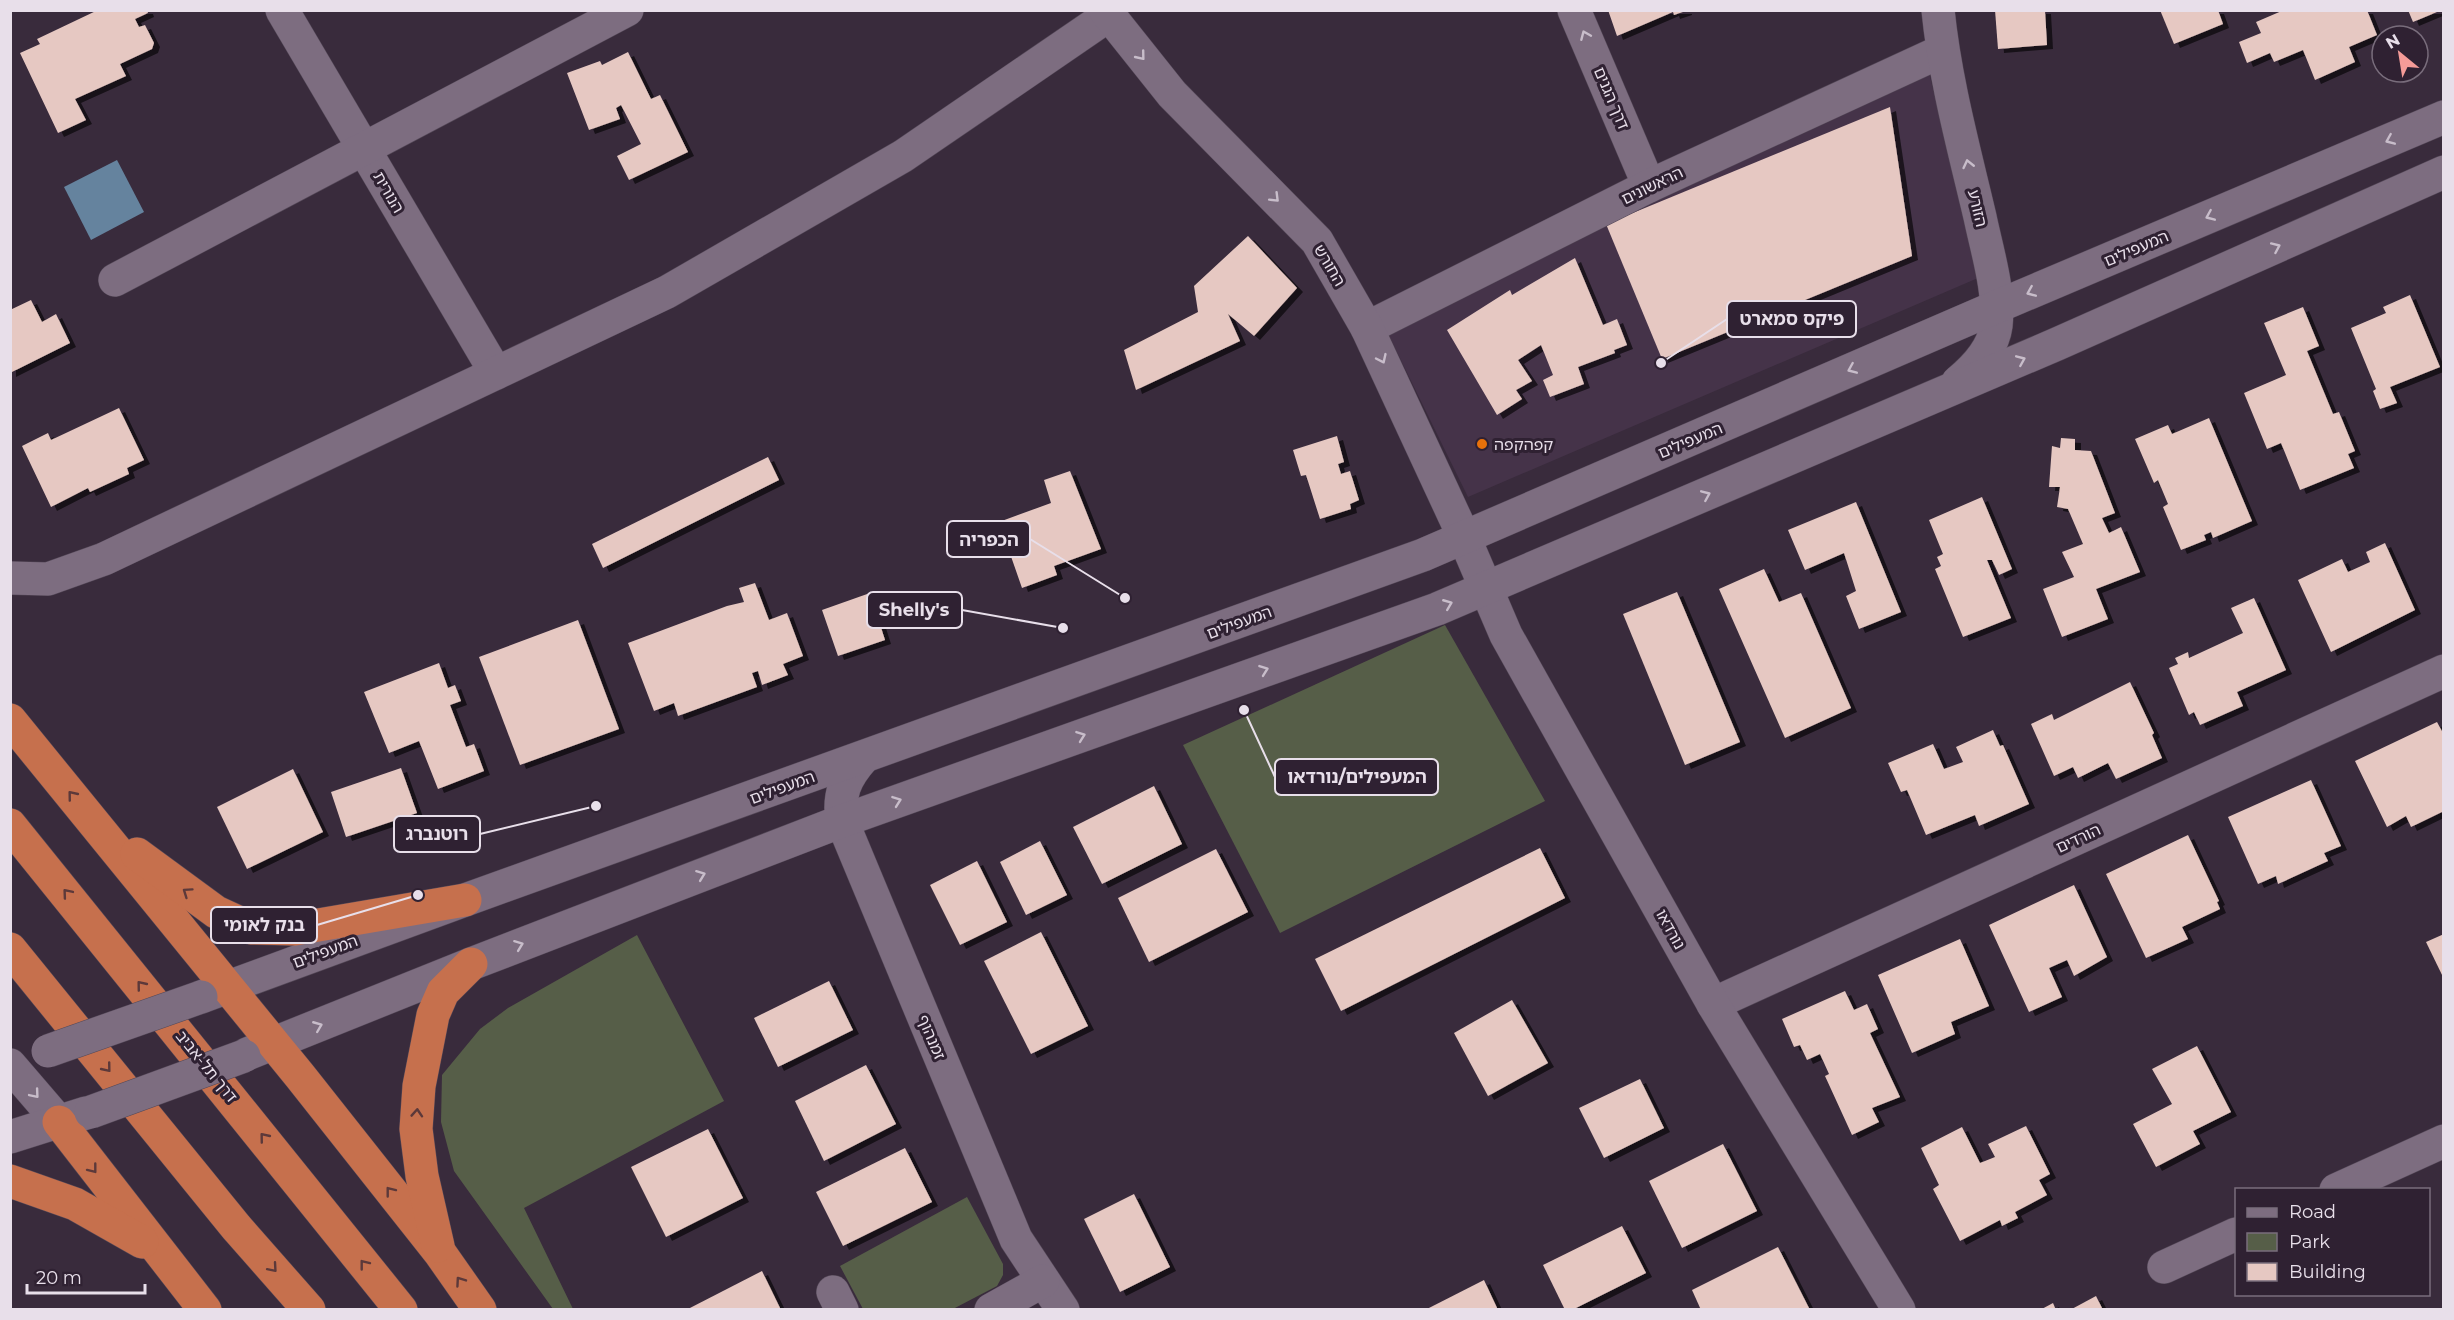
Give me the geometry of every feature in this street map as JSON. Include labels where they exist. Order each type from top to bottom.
[{"type":"highway","points":[[10,720],[95,823],[214,992],[259,1049],[440,1253],[480,1310]]},
{"type":"highway","points":[[95,823],[216,912],[251,928],[295,928],[465,900]]},
{"type":"highway","name":"דרך תל-אביב","points":[[10,825],[400,1310]]},
{"type":"highway","points":[[10,949],[236,1227],[309,1310]]},
{"type":"highway","points":[[440,1253],[422,1176],[416,1129],[419,1086],[433,1015],[443,992],[471,963]]},
{"type":"highway","points":[[59,1122],[205,1310]]},
{"type":"highway","points":[[10,1181],[75,1204],[160,1253]]},
{"type":"street","name":"הנורית","points":[[282,10],[496,373]]},
{"type":"street","points":[[115,280],[627,10]]},
{"type":"street","name":"דרך הגנים","points":[[1574,10],[1649,186]]},
{"type":"street","name":"הזורע","points":[[1938,10],[1942,51],[1989,257],[1996,307],[1996,328],[1982,359],[1948,391]]},
{"type":"street","points":[[10,578],[48,579],[104,560],[667,292],[892,162],[1107,13]]},
{"type":"street","name":"החורש","points":[[1107,13],[1172,94],[1317,241],[1367,328],[1464,537]]},
{"type":"street","name":"הראשונים","points":[[1367,328],[1649,186],[1942,51]]},
{"type":"street","name":"המעפילים","points":[[11,1066],[1423,555],[1996,307],[2444,117]]},
{"type":"street","points":[[10,1137],[91,1112],[259,1049],[471,963],[842,821],[1437,609],[1948,391],[2444,172]]},
{"type":"street","name":"נורדאו","points":[[1464,537],[1506,635],[1713,1004],[1899,1310]]},
{"type":"street","name":"הורדים","points":[[1713,1004],[2444,671]]},
{"type":"street","name":"זמנהוף","points":[[863,758],[849,773],[843,785],[840,805],[842,821],[1016,1239],[1063,1310]]},
{"type":"street","points":[[11,1066],[59,1122]]},
{"type":"street","points":[[2340,1188],[2444,1141]]},
{"type":"street","points":[[2164,1267],[2235,1234]]},
{"type":"street","points":[[991,1310],[1043,1281]]},
{"type":"shaded area","points":[[1928,68],[1978,278],[1468,497],[1387,332],[1654,193]]},
{"type":"green space","points":[[1445,625],[1545,801],[1280,933],[1183,745]]},
{"type":"green space","points":[[637,935],[724,1101],[524,1208],[573,1309],[553,1309],[454,1171],[441,1122],[442,1075],[480,1029],[508,1008]]},
{"type":"green space","points":[[967,1197],[1003,1264],[1003,1275],[997,1286],[953,1309],[863,1309],[840,1266]]},
{"type":"water","points":[[117,160],[144,212],[91,240],[64,187]]},
{"type":"building","points":[[98,10],[147,10],[148,13],[135,19],[139,27],[145,25],[154,43],[152,49],[120,64],[126,76],[75,99],[86,120],[58,133],[20,53],[40,44],[37,39]]},
{"type":"building","points":[[1608,10],[1686,11],[1674,15],[1673,12],[1617,36]]},
{"type":"building","points":[[1995,10],[2045,10],[2047,45],[1998,49]]},
{"type":"building","points":[[2160,10],[2218,10],[2223,24],[2174,44]]},
{"type":"building","points":[[2284,10],[2367,10],[2373,24],[2370,24],[2370,38],[2349,47],[2355,62],[2315,80],[2303,50],[2274,62],[2270,53],[2247,63],[2239,42],[2261,33],[2256,22]]},
{"type":"building","points":[[2408,10],[2436,10],[2437,12],[2413,22]]},
{"type":"building","points":[[628,52],[651,99],[660,95],[688,152],[629,180],[617,156],[641,144],[621,105],[616,108],[620,119],[589,130],[567,73],[600,61],[602,65]]},
{"type":"building","points":[[1890,107],[1912,256],[1662,359],[1606,224]]},
{"type":"building","points":[[1248,236],[1297,288],[1254,336],[1228,314],[1240,341],[1136,390],[1124,350],[1198,312],[1194,286]]},
{"type":"building","points":[[1575,258],[1603,325],[1617,319],[1627,345],[1614,350],[1615,353],[1578,367],[1584,384],[1550,397],[1543,380],[1553,375],[1541,345],[1518,360],[1532,381],[1516,390],[1522,399],[1497,415],[1447,330],[1510,290],[1512,295]]},
{"type":"building","points":[[2410,295],[2440,367],[2390,387],[2397,403],[2380,409],[2373,391],[2376,389],[2351,328],[2386,313],[2383,307]]},
{"type":"building","points":[[31,300],[42,322],[56,314],[70,343],[10,373],[10,310]]},
{"type":"building","points":[[2303,307],[2319,346],[2307,351],[2333,414],[2339,412],[2355,451],[2348,454],[2354,468],[2300,490],[2281,443],[2267,449],[2244,393],[2286,375],[2264,323]]},
{"type":"building","points":[[119,408],[144,460],[127,468],[129,474],[90,492],[88,488],[51,507],[22,446],[48,433],[51,440]]},
{"type":"building","points":[[2209,418],[2252,521],[2213,538],[2211,532],[2204,535],[2206,540],[2181,550],[2163,507],[2168,504],[2158,480],[2154,483],[2135,439],[2168,425],[2172,434]]},
{"type":"building","points":[[1337,436],[1344,462],[1338,464],[1341,474],[1350,471],[1359,500],[1350,504],[1351,509],[1320,519],[1306,475],[1301,476],[1293,450]]},
{"type":"building","points":[[2061,438],[2075,439],[2075,450],[2091,451],[2115,513],[2102,518],[2109,533],[2121,527],[2140,572],[2096,589],[2108,619],[2062,637],[2043,589],[2074,577],[2062,552],[2083,544],[2068,509],[2057,507],[2060,487],[2049,487],[2052,446],[2060,448]]},
{"type":"building","points":[[768,457],[779,480],[603,568],[592,544]]},
{"type":"building","points":[[1070,471],[1101,549],[1054,566],[1057,575],[1022,588],[999,522],[1051,503],[1044,480]]},
{"type":"building","points":[[1982,497],[2012,569],[1999,575],[1992,560],[1987,560],[2011,618],[1963,637],[1935,569],[1941,566],[1937,557],[1943,554],[1929,520]]},
{"type":"building","points":[[1856,502],[1901,612],[1859,629],[1846,596],[1856,591],[1844,553],[1805,570],[1788,530]]},
{"type":"building","points":[[2385,543],[2415,610],[2331,652],[2298,580],[2342,559],[2348,572],[2370,562],[2366,552]]},
{"type":"building","points":[[1764,569],[1779,602],[1801,593],[1851,708],[1785,738],[1719,589]]},
{"type":"building","points":[[755,583],[769,620],[787,613],[803,656],[783,664],[788,675],[762,685],[758,671],[752,673],[757,687],[678,716],[674,703],[654,711],[628,643],[727,606],[744,602],[739,588]]},
{"type":"building","points":[[1677,592],[1740,742],[1685,765],[1623,614]]},
{"type":"building","points":[[870,593],[885,640],[838,656],[822,610]]},
{"type":"building","points":[[2254,598],[2286,670],[2237,692],[2243,706],[2200,725],[2194,712],[2189,715],[2169,668],[2178,664],[2175,658],[2188,652],[2189,658],[2243,633],[2231,608]]},
{"type":"building","points":[[578,620],[619,729],[520,765],[479,657]]},
{"type":"building","points":[[439,663],[448,688],[455,685],[461,701],[450,705],[466,747],[474,744],[484,771],[438,789],[419,741],[389,753],[364,692]]},
{"type":"building","points":[[2130,682],[2154,733],[2152,735],[2162,758],[2116,779],[2108,763],[2078,778],[2073,767],[2054,776],[2031,724],[2052,714],[2054,720]]},
{"type":"building","points":[[2437,722],[2444,735],[2444,811],[2411,827],[2406,816],[2387,827],[2355,761]]},
{"type":"building","points":[[1993,730],[2000,746],[2003,745],[2029,804],[1979,826],[1975,815],[1926,835],[1907,790],[1901,792],[1888,763],[1933,744],[1944,769],[1963,762],[1956,747]]},
{"type":"building","points":[[401,768],[417,813],[346,837],[331,792]]},
{"type":"building","points":[[293,769],[323,832],[247,869],[217,807]]},
{"type":"building","points":[[2311,780],[2341,846],[2324,853],[2328,861],[2278,884],[2276,876],[2258,884],[2228,817]]},
{"type":"building","points":[[1154,786],[1182,844],[1102,884],[1073,827]]},
{"type":"building","points":[[2188,835],[2219,901],[2217,902],[2220,909],[2182,927],[2188,939],[2146,958],[2106,874]]},
{"type":"building","points":[[1040,841],[1067,895],[1026,915],[1000,862]]},
{"type":"building","points":[[1540,848],[1565,898],[1341,1011],[1315,959]]},
{"type":"building","points":[[1216,849],[1248,912],[1149,962],[1118,898]]},
{"type":"building","points":[[977,861],[1007,922],[960,945],[930,885]]},
{"type":"building","points":[[2074,885],[2107,957],[2074,976],[2067,960],[2049,968],[2062,997],[2029,1012],[1989,925]]},
{"type":"building","points":[[1041,932],[1088,1026],[1031,1054],[984,961]]},
{"type":"building","points":[[2444,934],[2444,979],[2426,942]]},
{"type":"building","points":[[1960,939],[1989,1006],[1951,1022],[1955,1034],[1912,1053],[1878,975]]},
{"type":"building","points":[[829,981],[853,1030],[778,1067],[754,1018]]},
{"type":"building","points":[[1845,991],[1854,1010],[1867,1004],[1878,1029],[1870,1033],[1900,1097],[1872,1108],[1879,1122],[1852,1135],[1825,1076],[1829,1074],[1820,1054],[1807,1060],[1800,1045],[1794,1047],[1782,1019]]},
{"type":"building","points":[[1512,1000],[1548,1063],[1488,1096],[1454,1033]]},
{"type":"building","points":[[2197,1046],[2231,1112],[2193,1131],[2200,1144],[2156,1167],[2133,1124],[2172,1104],[2152,1069]]},
{"type":"building","points":[[866,1065],[896,1124],[824,1161],[795,1101]]},
{"type":"building","points":[[1640,1079],[1664,1128],[1604,1158],[1579,1108]]},
{"type":"building","points":[[2026,1126],[2050,1174],[2039,1180],[2047,1195],[2015,1212],[2018,1218],[2002,1226],[2000,1220],[1960,1241],[1933,1189],[1939,1185],[1921,1148],[1962,1127],[1980,1163],[1995,1157],[1988,1144]]},
{"type":"building","points":[[708,1129],[743,1198],[666,1237],[631,1167]]},
{"type":"building","points":[[1723,1144],[1757,1211],[1682,1248],[1649,1181]]},
{"type":"building","points":[[905,1148],[932,1202],[843,1246],[816,1192]]},
{"type":"building","points":[[1134,1194],[1170,1267],[1120,1292],[1084,1219]]},
{"type":"building","points":[[1622,1226],[1646,1273],[1572,1310],[1565,1310],[1543,1265]]},
{"type":"building","points":[[1778,1247],[1810,1310],[1701,1310],[1692,1290]]},
{"type":"building","points":[[762,1271],[781,1310],[686,1310]]},
{"type":"building","points":[[1484,1280],[1498,1310],[1425,1310]]},
{"type":"building","points":[[2096,1296],[2103,1310],[2070,1310]]},
{"type":"building","points":[[2053,1303],[2056,1310],[2040,1310]]},
{"type":"place","name":"פיקס סמארט","points":[[1661,363]]},
{"type":"place","name":"קפהקפה","points":[[1482,444]]},
{"type":"place","name":"הכפריה","points":[[1125,598]]},
{"type":"place","name":"Shelly's","points":[[1063,628]]},
{"type":"place","name":"המעפילים/נורדאו","points":[[1244,710]]},
{"type":"place","name":"רוטנברג","points":[[596,806]]},
{"type":"place","name":"בנק לאומי","points":[[418,895]]}]
